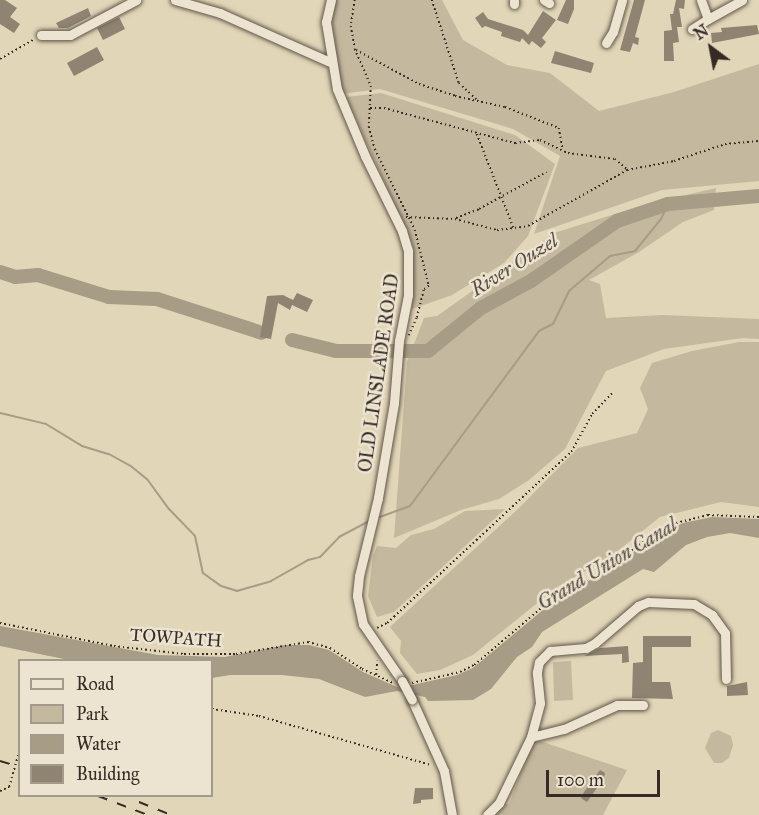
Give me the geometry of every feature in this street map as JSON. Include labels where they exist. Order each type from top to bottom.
[{"type":"street","points":[[42,35],[70,35],[136,0]]},
{"type":"street","points":[[176,0],[220,13],[330,62]]},
{"type":"street","name":"OLD LINSLADE ROAD","points":[[331,0],[326,22],[330,62],[344,112],[402,231],[408,251],[410,273],[394,403],[378,498],[366,543],[357,596],[360,613],[368,632],[404,683],[443,768]]},
{"type":"street","points":[[606,43],[613,32],[622,0]]},
{"type":"street","points":[[701,0],[708,19]]},
{"type":"street","points":[[692,29],[742,0]]},
{"type":"street","points":[[487,815],[498,804],[531,737],[540,703],[537,672],[539,662],[550,651],[586,648],[638,606],[648,602],[694,604],[712,615],[725,633],[726,679]]},
{"type":"street","points":[[531,737],[564,729],[617,705],[643,705]]},
{"type":"street","points":[[443,768],[452,815]]},
{"type":"path","points":[[355,0],[351,26],[355,49],[371,86],[369,127],[375,149],[409,217],[423,255],[429,286],[422,297],[410,336],[403,337]]},
{"type":"path","points":[[432,0],[459,83],[479,102]]},
{"type":"path","points":[[0,59],[42,35]]},
{"type":"path","points":[[355,49],[419,84],[479,102],[506,107],[559,128],[564,151]]},
{"type":"path","points":[[369,108],[384,108],[515,143],[540,140],[564,151],[615,159],[627,170]]},
{"type":"path","points":[[477,133],[514,230]]},
{"type":"path","points":[[409,217],[455,219],[487,229],[514,230],[528,226],[627,170],[674,161],[725,144],[759,141]]},
{"type":"path","points":[[455,219],[546,172]]},
{"type":"path","points":[[368,632],[387,623],[571,452],[592,414],[612,393]]},
{"type":"path","points":[[404,683],[460,672],[474,665],[547,603],[606,569],[654,534],[676,523],[708,514],[759,517]]},
{"type":"path","name":"TOWPATH","points":[[0,623],[114,646],[184,654],[237,654],[308,642],[330,648],[376,675],[404,683]]},
{"type":"path","points":[[376,675],[380,650]]},
{"type":"path","points":[[213,710],[260,716],[443,768]]},
{"type":"path","points":[[0,791],[9,787],[18,755]]},
{"type":"green space","points":[[333,0],[442,0],[463,40],[507,65],[550,73],[599,111],[674,92],[759,64],[759,181],[662,190],[534,234],[560,156],[513,129],[380,89],[341,94],[327,22]]},
{"type":"green space","points":[[381,93],[515,135],[555,164],[528,236],[504,263],[452,295],[412,309],[413,245],[346,97]]},
{"type":"green space","points":[[716,188],[714,210],[683,222],[639,252],[589,280],[600,284],[606,318],[663,315],[759,319],[759,339],[743,338],[664,349],[606,371],[565,449],[529,480],[499,499],[461,510],[394,538],[407,362],[424,318],[437,316],[554,233],[647,204]]},
{"type":"green space","points":[[739,342],[759,342],[759,507],[721,502],[660,517],[609,558],[557,587],[473,655],[440,670],[417,674],[400,653],[401,641],[390,627],[519,508],[578,448],[637,433],[648,409],[640,388],[652,363],[692,351]]},
{"type":"green space","points":[[505,509],[394,612],[377,617],[368,596],[373,556],[377,546],[396,548],[411,535],[434,529],[465,511]]},
{"type":"green space","points":[[571,661],[573,700],[554,701],[553,662]]},
{"type":"green space","points":[[718,730],[731,736],[733,745],[729,758],[722,763],[714,763],[705,748],[711,733]]},
{"type":"green space","points":[[534,739],[627,770],[603,815],[492,815],[501,804],[509,804]]},
{"type":"water","points":[[712,517],[759,519],[759,538],[730,533],[707,537],[686,545],[654,572],[643,569],[542,632],[532,647],[517,657],[491,689],[473,700],[428,701],[425,697],[397,691],[365,697],[319,679],[282,675],[230,675],[213,678],[213,659],[64,659],[0,646],[0,626],[158,655],[225,657],[285,645],[309,645],[329,650],[363,672],[397,687],[408,686],[457,675],[473,668],[555,600],[611,568],[656,536],[683,523]]},
{"type":"building","points":[[0,0],[5,0],[17,8],[10,17],[20,24],[14,33],[0,24]]},
{"type":"building","points":[[566,0],[574,0],[574,9],[568,24],[557,20]]},
{"type":"building","points":[[634,0],[645,0],[635,37],[639,38],[638,45],[633,43],[630,52],[620,50]]},
{"type":"building","points":[[676,0],[685,0],[684,9],[679,8],[682,27],[677,27],[679,42],[673,43],[674,61],[664,61],[664,31],[672,30],[670,14],[673,14]]},
{"type":"building","points":[[88,8],[91,16],[68,28],[59,28],[56,23]]},
{"type":"building","points":[[543,11],[556,20],[542,38],[546,42],[541,48],[532,41],[529,45],[522,38],[520,42],[501,36],[502,32],[485,26],[482,28],[475,18],[483,12],[488,19],[523,30],[528,35]]},
{"type":"building","points":[[119,17],[125,29],[103,40],[97,28]]},
{"type":"building","points":[[757,25],[759,34],[712,43],[711,33],[722,32],[721,28]]},
{"type":"building","points":[[97,47],[104,60],[74,76],[67,63]]},
{"type":"building","points":[[555,51],[594,63],[591,73],[551,63]]},
{"type":"building","points":[[297,293],[313,300],[307,312],[292,305],[290,310],[278,303],[271,339],[260,337],[267,296],[283,295],[293,300]]},
{"type":"building","points":[[643,636],[691,636],[691,647],[652,647],[652,682],[670,682],[673,699],[632,698],[633,663],[643,662]]},
{"type":"building","points":[[628,646],[629,662],[622,663],[622,654],[584,656],[600,648]]},
{"type":"building","points":[[747,682],[748,695],[727,696],[727,686]]},
{"type":"building","points":[[600,770],[605,773],[604,778],[587,802],[581,798]]},
{"type":"building","points":[[415,788],[433,788],[433,799],[421,800],[421,803],[413,804]]},
{"type":"waterway","name":"River Ouzel","points":[[292,340],[336,351],[428,351],[481,308],[531,281],[617,221],[668,204],[759,196]]},
{"type":"waterway","points":[[377,518],[410,506],[539,331],[553,324],[569,291],[610,256],[635,251],[661,219],[668,204]]},
{"type":"waterway","name":"River Ouzel","points":[[0,272],[15,277],[38,275],[109,297],[157,299],[262,333]]},
{"type":"waterway","points":[[0,413],[46,424],[82,446],[109,454],[132,467],[147,479],[169,509],[195,536],[203,573],[221,586],[237,591],[271,581],[308,560],[320,557],[339,537],[369,521]]},
{"type":"railway","points":[[0,761],[18,766]]},
{"type":"railway","points":[[101,797],[148,815]]},
{"type":"railway","points":[[139,802],[172,815]]},
{"type":"water label","name":"Grand Union Canal","points":[[607,564]]}]
